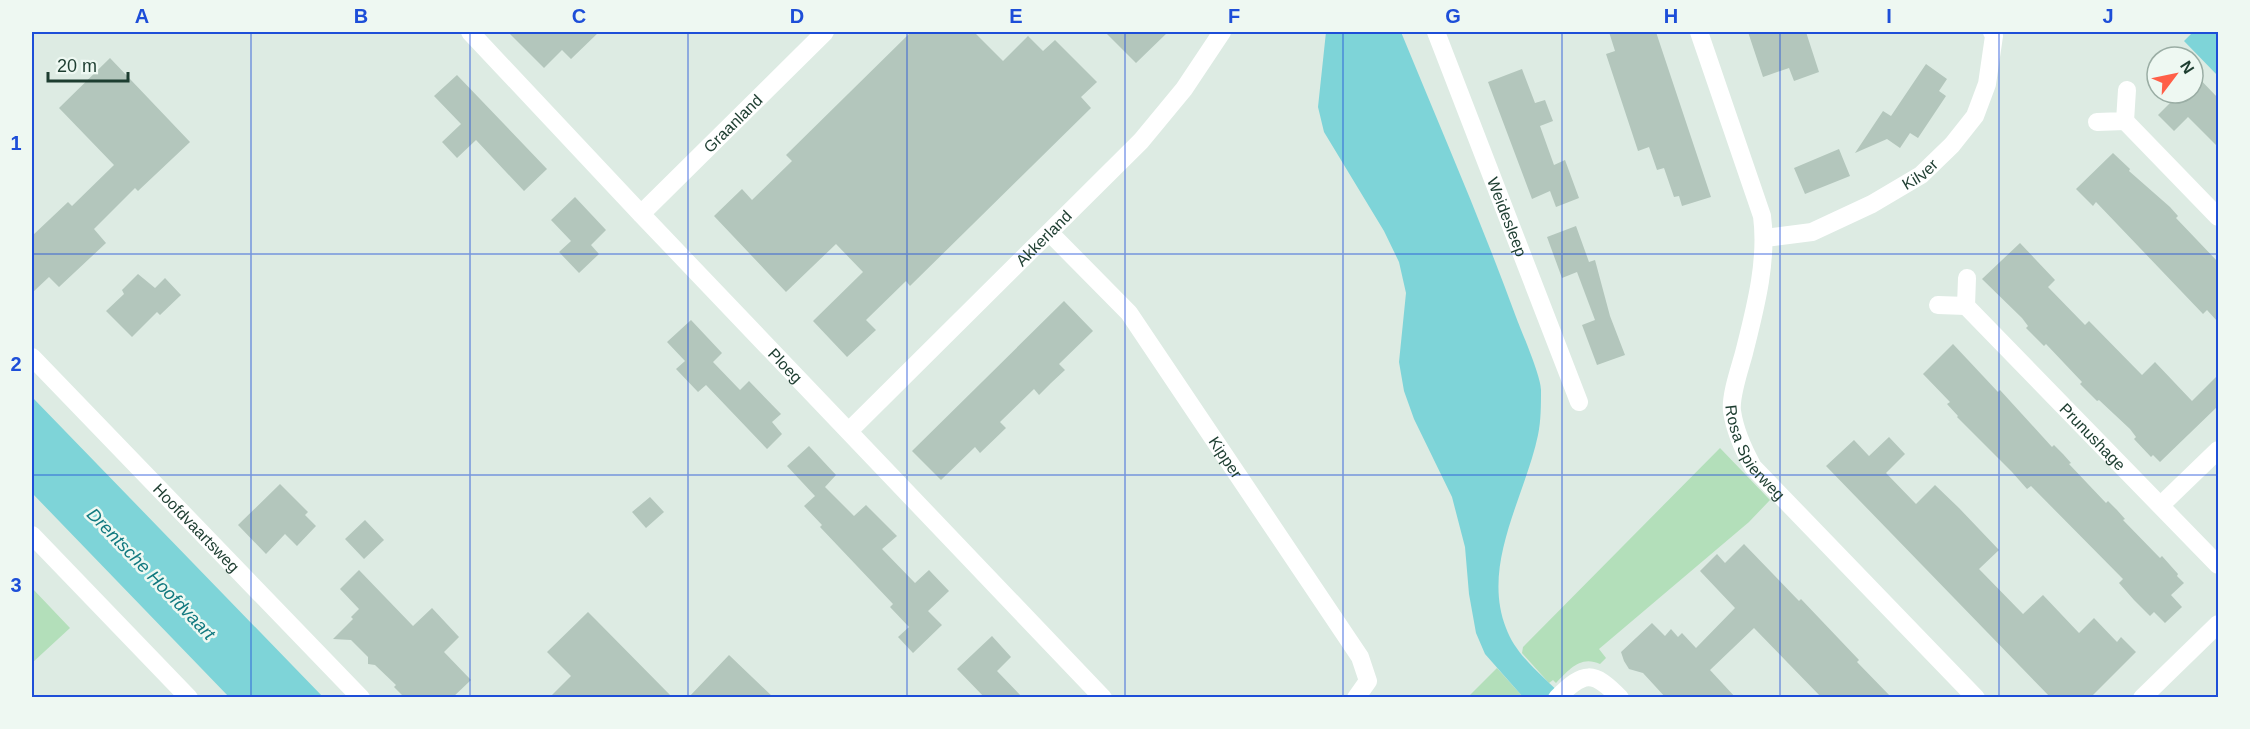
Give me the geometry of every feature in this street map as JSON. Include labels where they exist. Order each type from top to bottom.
[{"type":"street","name":"Ploeg","points":[[470,32],[1103,698]]},
{"type":"street","name":"Graanland","points":[[641,214],[825,32]]},
{"type":"street","name":"Akkerland","points":[[849,431],[1142,141],[1184,89],[1222,32]]},
{"type":"street","name":"Weidesleep","points":[[1436,32],[1579,402]]},
{"type":"street","name":"Rosa Spierweg","points":[[1699,32],[1762,216],[1765,238],[1754,315],[1731,409],[1738,438],[1753,467],[1976,698]]},
{"type":"street","name":"Kilver","points":[[1765,238],[1812,232],[1872,204],[1921,175],[1952,145],[1975,116],[1987,84],[1994,36],[1992,32]]},
{"type":"street","points":[[2125,122],[2127,90]]},
{"type":"street","points":[[2097,122],[2125,122],[2218,217]]},
{"type":"street","name":"Kipper","points":[[1050,233],[1129,313],[1360,657],[1368,681],[1356,698]]},
{"type":"street","points":[[1938,304],[1966,306],[1967,278]]},
{"type":"street","name":"Prunushage","points":[[1966,306],[2218,565]]},
{"type":"street","name":"Hoofdvaartsweg","points":[[32,357],[361,698]]},
{"type":"street","points":[[2161,505],[2218,450]]},
{"type":"street","points":[[32,535],[189,698]]},
{"type":"street","points":[[2142,698],[2218,624]]},
{"type":"street","points":[[1559,695],[1578,679],[1586,677],[1598,679],[1608,685],[1620,698]]},
{"type":"green space","points":[[1720,448],[1770,500],[1749,522],[1599,649],[1606,658],[1600,664],[1587,661],[1575,665],[1556,683],[1553,680],[1549,683],[1522,653],[1523,647]]},
{"type":"green space","points":[[32,588],[70,628],[32,663]]},
{"type":"green space","points":[[1497,668],[1523,697],[1467,698]]},
{"type":"water","points":[[1326,32],[1401,32],[1475,210],[1535,365],[1541,390],[1539,430],[1502,555],[1499,580],[1500,604],[1506,628],[1516,648],[1531,666],[1564,697],[1523,697],[1485,654],[1476,633],[1469,594],[1465,547],[1452,497],[1414,419],[1404,391],[1399,362],[1406,293],[1399,262],[1384,231],[1324,132],[1318,107]]},
{"type":"water","points":[[2193,32],[2218,32],[2218,76],[2205,63],[2205,45],[2188,45],[2184,41]]},
{"type":"water","name":"Drentsche Hoofdvaart","points":[[32,397],[323,697],[229,697],[32,493]]},
{"type":"building","points":[[508,32],[599,32],[571,59],[562,50],[544,68]]},
{"type":"building","points":[[911,32],[974,32],[1003,61],[1028,36],[1043,51],[1055,40],[1097,82],[1081,97],[1091,108],[910,286],[906,281],[866,320],[876,330],[847,357],[813,321],[863,272],[836,244],[786,292],[714,216],[742,189],[752,200],[792,161],[786,155]]},
{"type":"building","points":[[1105,32],[1168,32],[1136,63]]},
{"type":"building","points":[[1609,32],[1656,32],[1711,197],[1682,206],[1679,196],[1674,197],[1664,168],[1657,170],[1649,147],[1638,151],[1606,54],[1615,51]]},
{"type":"building","points":[[1748,32],[1806,32],[1819,72],[1794,81],[1789,68],[1763,77]]},
{"type":"building","points":[[110,58],[190,142],[138,191],[135,188],[94,229],[106,243],[59,287],[49,277],[32,293],[32,236],[68,202],[72,206],[114,165],[59,108]]},
{"type":"building","points":[[1926,64],[1947,79],[1939,91],[1946,96],[1918,138],[1910,133],[1900,148],[1887,139],[1855,153],[1883,111],[1891,116]]},
{"type":"building","points":[[1522,69],[1535,103],[1545,100],[1553,121],[1540,126],[1554,165],[1565,160],[1579,198],[1556,207],[1550,191],[1532,199],[1488,82]]},
{"type":"building","points":[[457,75],[547,169],[524,191],[476,140],[457,158],[442,142],[461,124],[434,96]]},
{"type":"building","points":[[2205,84],[2218,98],[2218,147],[2188,117],[2174,131],[2158,115],[2168,105],[2205,105]]},
{"type":"building","points":[[1839,149],[1850,176],[1805,194],[1794,168]]},
{"type":"building","points":[[2113,153],[2130,169],[2129,171],[2170,207],[2178,216],[2176,218],[2218,262],[2218,322],[2207,310],[2203,314],[2096,202],[2093,206],[2076,189]]},
{"type":"building","points":[[575,197],[606,230],[591,245],[599,254],[579,273],[559,252],[571,241],[551,220]]},
{"type":"building","points":[[1576,226],[1589,262],[1595,260],[1610,316],[1625,355],[1597,365],[1582,325],[1595,320],[1577,272],[1562,278],[1547,237]]},
{"type":"building","points":[[2020,243],[2055,280],[2048,287],[2085,325],[2089,321],[2142,375],[2155,362],[2192,401],[2218,375],[2218,406],[2160,462],[2153,455],[2151,457],[2134,439],[2136,437],[2130,429],[2080,384],[2082,382],[2046,344],[2044,346],[2026,328],[2028,326],[2022,318],[1982,279]]},
{"type":"building","points":[[138,274],[155,288],[165,278],[181,295],[160,315],[157,312],[132,337],[106,311],[124,294],[122,290]]},
{"type":"building","points":[[1064,301],[1093,331],[1059,364],[1065,370],[1039,395],[1034,389],[1000,422],[1006,428],[980,453],[975,447],[941,480],[912,451]]},
{"type":"building","points":[[691,320],[722,353],[713,362],[740,390],[749,381],[781,414],[772,422],[782,434],[767,449],[706,385],[698,392],[676,369],[685,361],[667,342]]},
{"type":"building","points":[[1953,344],[1998,392],[2000,390],[2052,447],[2054,445],[2063,454],[2071,463],[2069,464],[2106,503],[2108,501],[2125,519],[2123,520],[2178,574],[2177,576],[2184,583],[2171,595],[2182,607],[2165,623],[2154,612],[2150,616],[2134,600],[2119,583],[2123,579],[2031,486],[2027,489],[1957,417],[1947,404],[1950,402],[1923,374]]},
{"type":"building","points":[[1889,437],[1905,454],[1886,473],[1916,504],[1935,485],[1959,508],[1999,550],[1979,569],[2023,614],[2043,595],[2079,633],[2094,618],[2117,642],[2121,637],[2136,652],[2090,698],[2051,698],[1826,466],[1854,440],[1869,456]]},
{"type":"building","points":[[809,446],[836,475],[825,487],[854,516],[866,505],[897,536],[882,549],[915,583],[929,570],[949,591],[928,611],[942,625],[913,653],[898,637],[909,627],[890,607],[893,604],[820,527],[822,525],[804,506],[815,496],[787,466]]},
{"type":"building","points":[[280,484],[308,512],[305,515],[316,526],[297,546],[285,534],[266,554],[238,525]]},
{"type":"building","points":[[650,497],[664,512],[646,528],[632,512]]},
{"type":"building","points":[[365,520],[384,540],[364,559],[345,539]]},
{"type":"building","points":[[1744,544],[1799,601],[1801,599],[1892,698],[1822,698],[1754,628],[1710,670],[1736,698],[1666,698],[1643,673],[1629,669],[1621,652],[1652,623],[1665,636],[1671,629],[1678,637],[1682,633],[1696,648],[1735,608],[1700,571],[1717,554],[1725,563]]},
{"type":"building","points":[[359,570],[413,626],[432,608],[459,637],[444,652],[471,680],[452,698],[405,698],[394,687],[396,685],[375,665],[368,664],[368,657],[351,640],[333,639],[353,619],[351,617],[359,609],[340,589]]},
{"type":"building","points":[[588,612],[673,698],[549,698],[571,676],[547,652]]},
{"type":"building","points":[[992,636],[1011,657],[997,671],[1023,698],[985,698],[957,669]]},
{"type":"building","points":[[729,655],[774,698],[688,698]]}]
